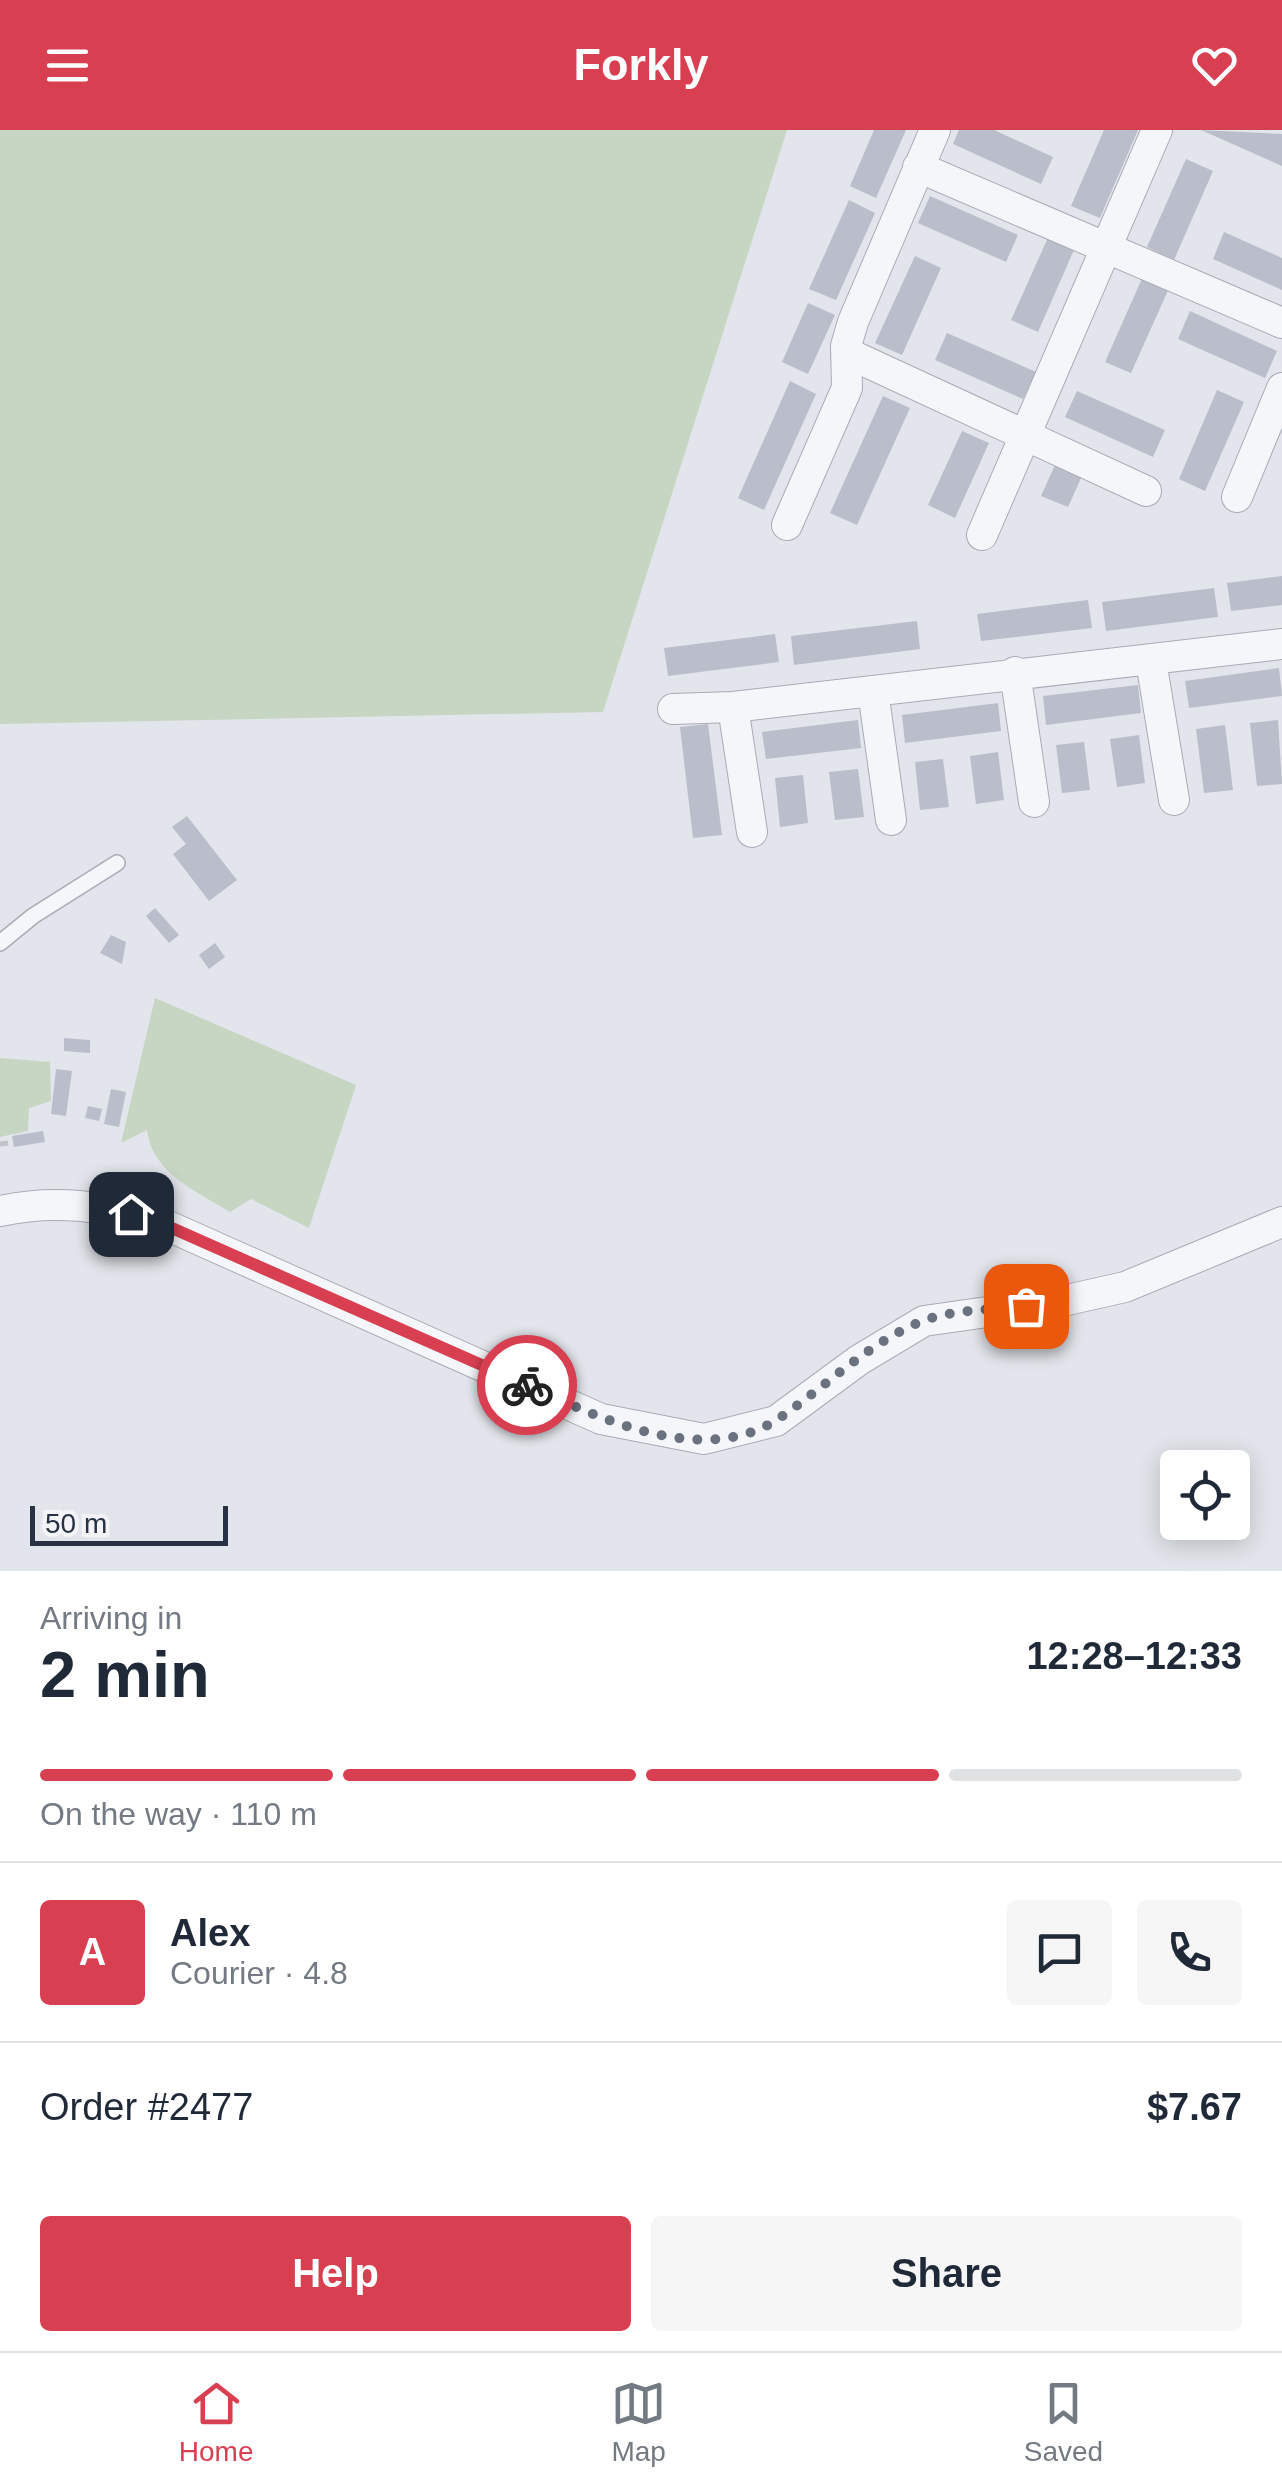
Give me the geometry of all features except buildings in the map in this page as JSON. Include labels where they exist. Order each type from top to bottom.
[{"type":"street","points":[[787,525],[847,388],[852,322],[935,130]]},
{"type":"street","points":[[982,535],[1108,252],[1157,130]]},
{"type":"street","points":[[918,168],[1282,323]]},
{"type":"street","points":[[847,353],[1146,491]]},
{"type":"street","points":[[1237,496],[1282,388]]},
{"type":"street","points":[[673,709],[733,707],[1282,644]]},
{"type":"street","points":[[1151,661],[1174,800]]},
{"type":"street","points":[[1015,672],[1034,802]]},
{"type":"street","points":[[872,690],[891,820]]},
{"type":"street","points":[[733,707],[752,832]]},
{"type":"street","points":[[0,1211],[71,1204],[106,1207],[156,1221],[601,1420],[704,1439],[776,1421],[859,1360],[924,1320],[1058,1302],[1125,1287],[1282,1222]]},
{"type":"lane","points":[[0,943],[33,916],[117,863]]},
{"type":"path","points":[[0,1144],[10,1143]]},
{"type":"green space","points":[[0,130],[787,130],[603,712],[0,724]]},
{"type":"green space","points":[[155,998],[356,1085],[309,1228],[251,1199],[230,1212],[203,1196],[166,1169],[157,1158],[147,1130],[121,1143]]},
{"type":"green space","points":[[0,1058],[50,1062],[51,1101],[29,1108],[28,1131],[0,1137]]},
{"type":"way so far","points":[[527,1385],[601,1420],[654,1433],[704,1439],[776,1421],[859,1360],[924,1320],[1026,1306]]},
{"type":"route","points":[[131,1214],[156,1221],[527,1385]]}]
